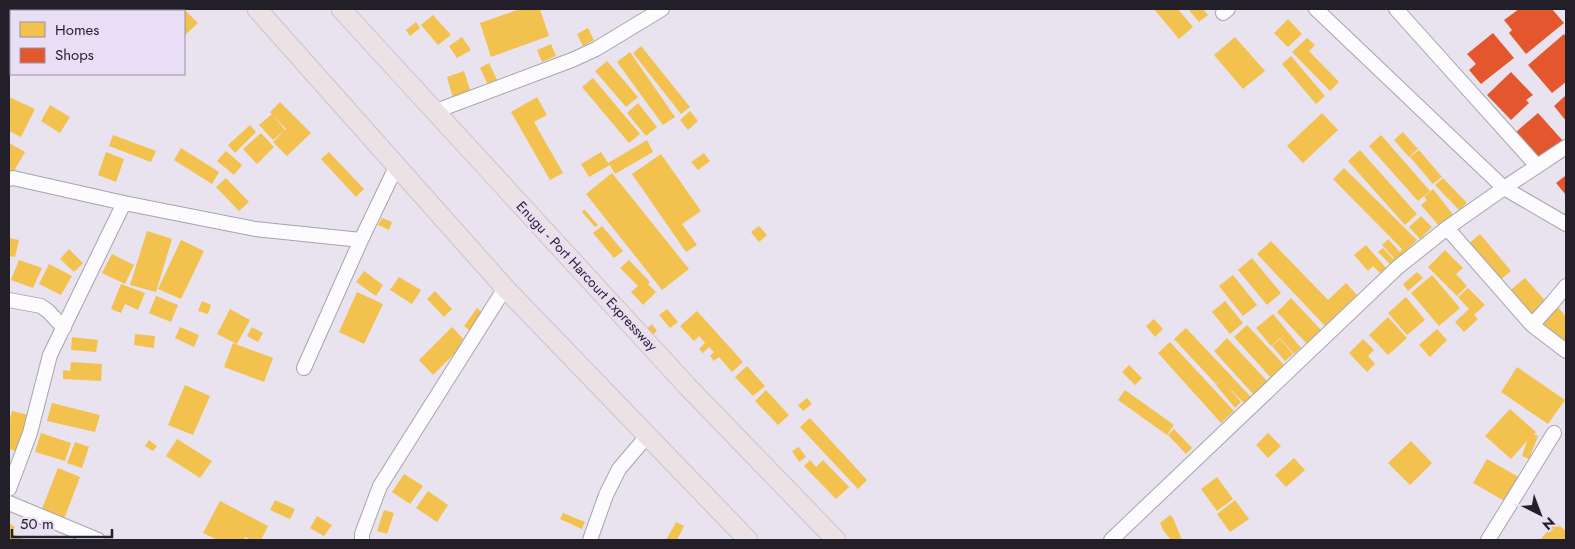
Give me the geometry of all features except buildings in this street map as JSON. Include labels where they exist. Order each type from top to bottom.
[{"type":"highway","points":[[257,9],[505,288],[748,540]]},
{"type":"highway","name":"Enugu - Port Harcourt Expressway","points":[[341,9],[688,387],[836,540]]},
{"type":"street","points":[[436,111],[596,50],[662,9]]},
{"type":"street","points":[[1316,9],[1504,188],[1566,224]]},
{"type":"street","points":[[1396,9],[1537,166]]},
{"type":"street","points":[[1111,540],[1398,267],[1447,228],[1566,148]]},
{"type":"street","points":[[304,368],[397,165]]},
{"type":"street","points":[[9,179],[13,178],[124,203],[255,228],[361,240]]},
{"type":"street","points":[[9,488],[30,433],[50,355],[124,203]]},
{"type":"street","points":[[1447,228],[1532,325],[1566,351]]},
{"type":"street","points":[[1532,325],[1566,286]]},
{"type":"street","points":[[362,540],[362,534],[380,486],[505,288]]},
{"type":"street","points":[[9,300],[41,306],[64,328]]},
{"type":"street","points":[[1488,540],[1554,433]]},
{"type":"street","points":[[590,540],[606,495],[619,469],[647,436]]},
{"type":"street","points":[[9,503],[98,540]]}]
